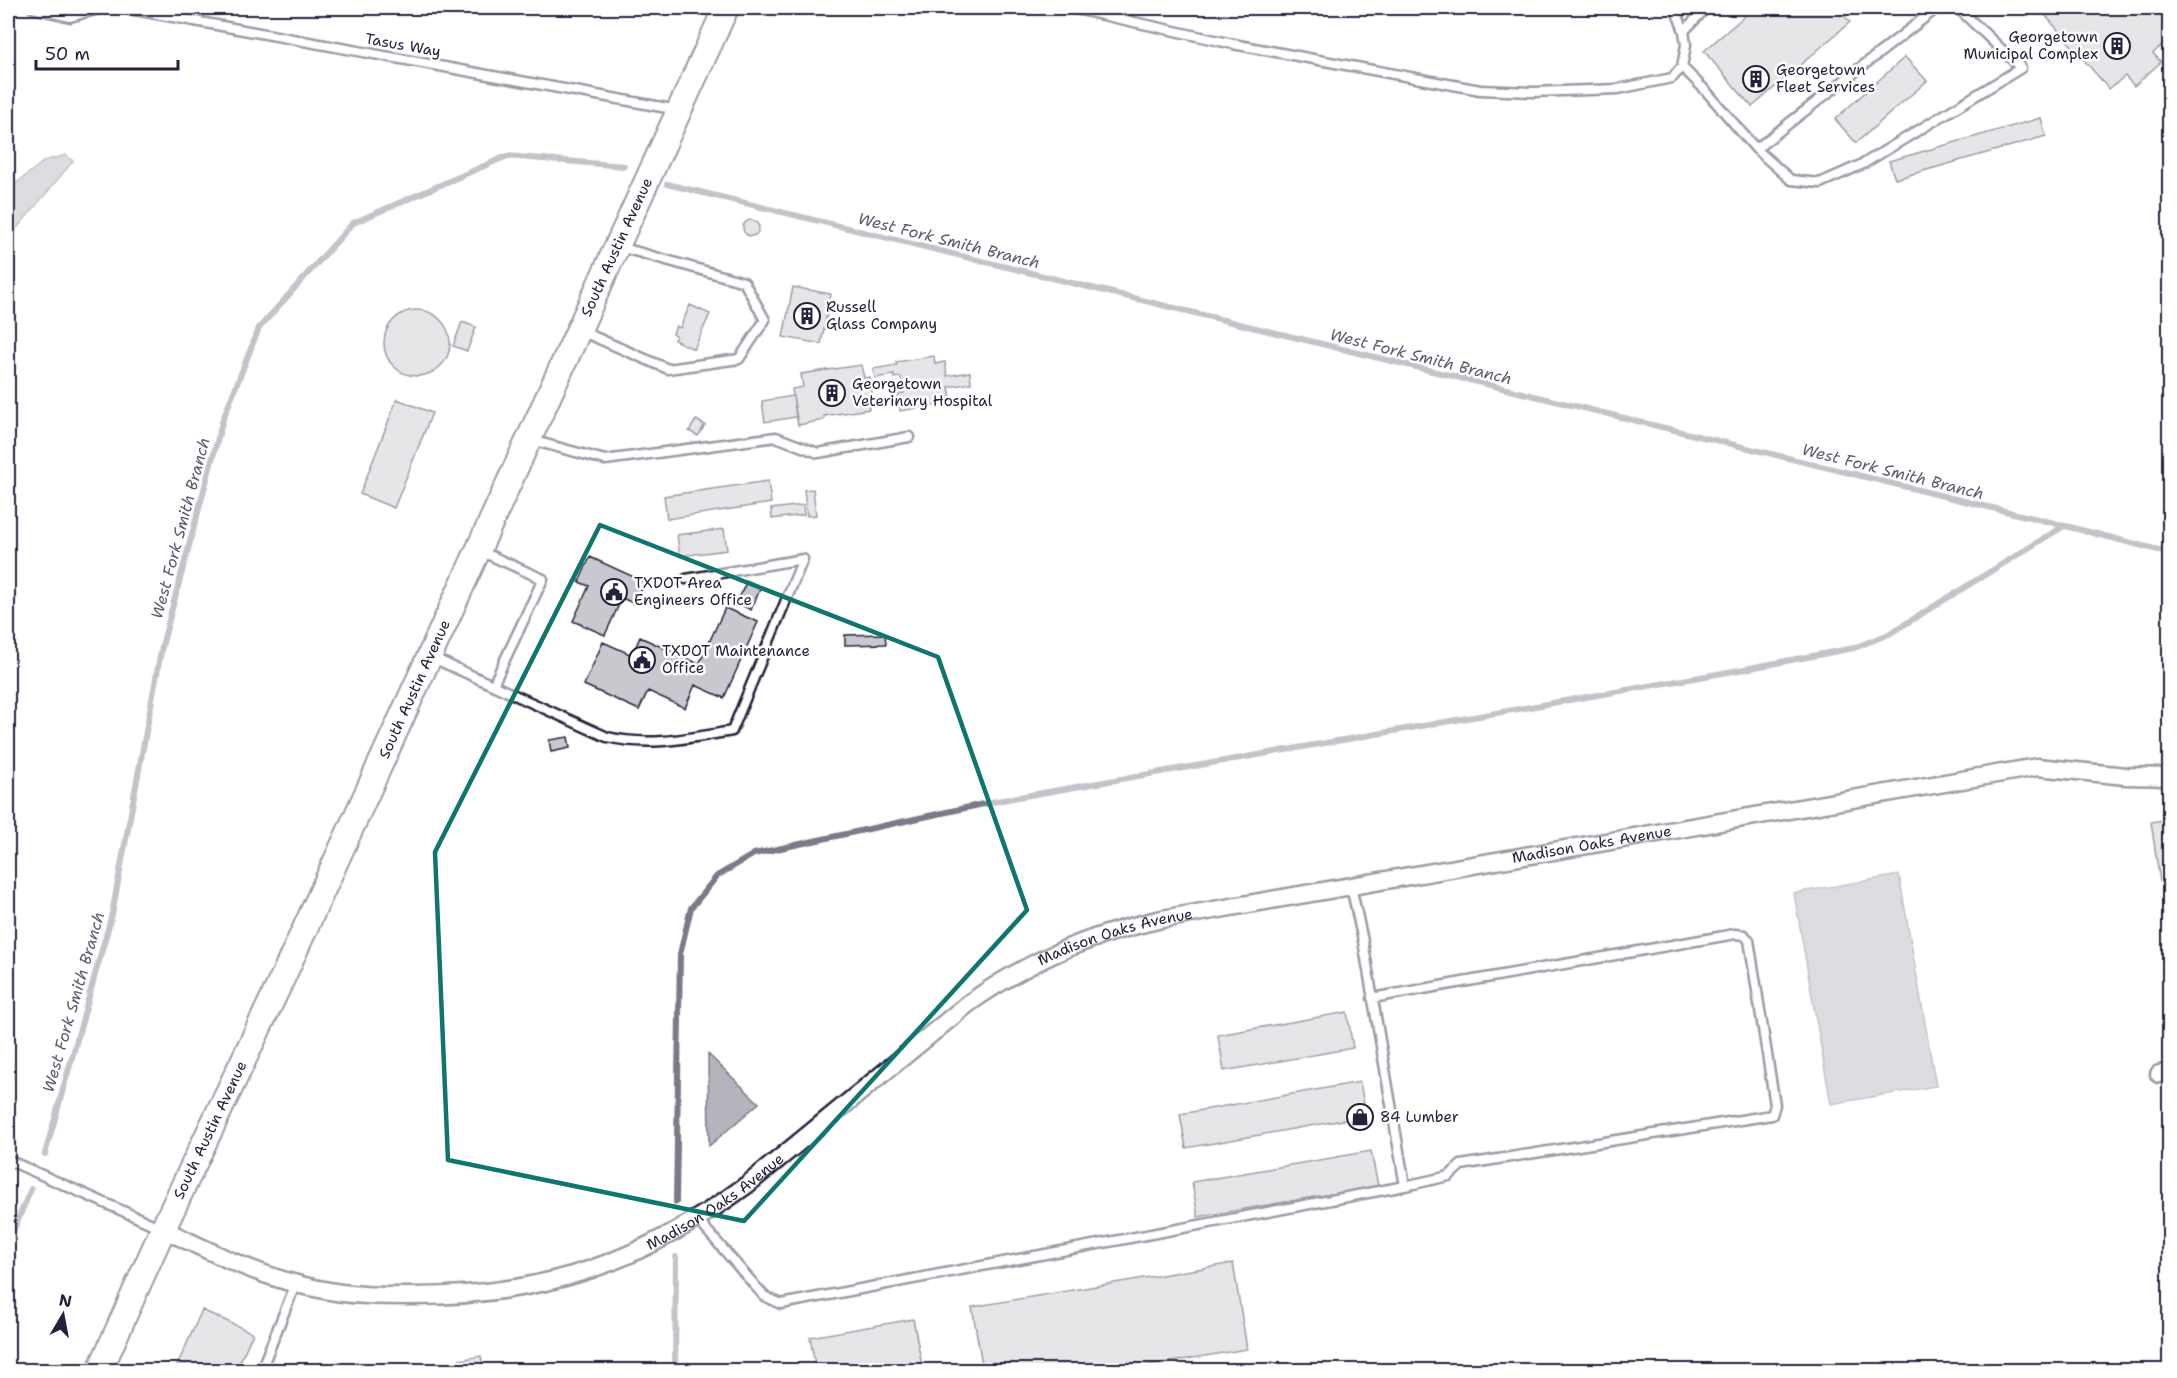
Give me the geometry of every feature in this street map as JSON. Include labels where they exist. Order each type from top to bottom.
[{"type":"main road","name":"South Austin Avenue","points":[[100,1371],[163,1229],[281,981],[726,8]]},
{"type":"street","name":"Madison Oaks Avenue","points":[[163,1229],[238,1265],[319,1289],[357,1294],[449,1296],[494,1293],[566,1278],[607,1264],[697,1219],[748,1184],[969,1003],[1040,959],[1079,942],[1140,924],[2037,767],[2126,776],[2169,777]]},
{"type":"lane","points":[[33,8],[70,17],[102,8]]},
{"type":"lane","name":"Tasus Way","points":[[124,8],[678,110]]},
{"type":"lane","points":[[1071,8],[1233,44],[1480,90],[1533,92],[1618,89],[1672,78],[1682,67],[1686,45],[1684,31],[1675,8]]},
{"type":"lane","points":[[1684,31],[1706,8]]},
{"type":"lane","points":[[1756,149],[1937,8]]},
{"type":"lane","points":[[1682,67],[1756,149],[1791,180],[1820,183],[1863,164],[2021,68],[1958,8]]},
{"type":"lane","points":[[578,329],[668,369],[739,359],[765,320],[744,282],[617,246]]},
{"type":"lane","points":[[528,439],[605,460],[776,437],[818,453],[909,438]]},
{"type":"lane","points":[[477,549],[543,579],[493,685]]},
{"type":"lane","points":[[428,656],[607,736],[627,741],[671,742],[732,731],[803,559],[686,579]]},
{"type":"lane","points":[[1351,886],[1405,1186]]},
{"type":"lane","points":[[697,1219],[764,1296],[781,1304],[1405,1186],[1449,1176],[1461,1165],[1772,1114],[1775,1105],[1749,940],[1744,935],[1735,934],[1372,998]]},
{"type":"lane","points":[[8,1160],[163,1229]]},
{"type":"lane","points":[[261,1371],[296,1283]]},
{"type":"highlighted area","points":[[600,525],[938,657],[1027,910],[744,1221],[448,1160],[435,852]]},
{"type":"shaded area","points":[[66,155],[73,161],[8,239],[8,190],[44,161]]},
{"type":"shaded area","points":[[1899,875],[1936,1086],[1831,1104],[1794,893]]},
{"type":"shaded area","points":[[708,1054],[759,1103],[709,1146]]},
{"type":"building","name":"Georgetown Fleet Services","points":[[1754,8],[1837,8],[1850,22],[1752,107],[1704,51]]},
{"type":"building","name":"Georgetown Municipal Complex","points":[[2039,8],[2170,8],[2170,39],[2153,53],[2161,62],[2134,86],[2125,76],[2109,89]]},
{"type":"building","points":[[1905,57],[1927,81],[1856,143],[1835,119]]},
{"type":"building","points":[[2041,118],[2046,136],[1895,179],[1889,161]]},
{"type":"building","points":[[748,220],[754,220],[759,228],[757,234],[748,236],[743,231],[743,225]]},
{"type":"building","name":"Russell Glass Company","points":[[793,287],[831,294],[821,344],[783,337]]},
{"type":"building","points":[[690,305],[710,314],[694,349],[674,340],[676,336],[673,334],[676,326],[680,328]]},
{"type":"building","points":[[417,310],[429,313],[440,320],[447,331],[450,343],[447,355],[440,366],[429,373],[417,376],[405,373],[394,366],[387,355],[384,343],[387,331],[394,320],[405,313]]},
{"type":"building","points":[[462,322],[476,327],[467,351],[453,346]]},
{"type":"building","name":"Georgetown Veterinary Hospital","points":[[934,356],[935,364],[945,362],[947,376],[970,372],[971,383],[949,387],[951,397],[940,398],[941,404],[900,411],[898,394],[904,393],[901,377],[894,378],[894,375],[875,378],[873,369],[897,365],[896,362]]},
{"type":"building","name":"Georgetown Veterinary Hospital","points":[[861,365],[864,378],[870,377],[873,400],[868,401],[869,409],[824,416],[824,420],[798,425],[792,389],[803,387],[801,374]]},
{"type":"building","points":[[793,396],[796,417],[765,422],[762,401]]},
{"type":"building","points":[[397,399],[432,413],[394,508],[360,494]]},
{"type":"building","points":[[696,420],[705,425],[698,436],[689,431]]},
{"type":"building","points":[[768,481],[771,503],[667,519],[664,496]]},
{"type":"building","points":[[813,489],[816,515],[807,516],[804,490]]},
{"type":"building","points":[[803,505],[804,515],[772,519],[771,509]]},
{"type":"building","points":[[724,529],[727,550],[680,556],[677,535]]},
{"type":"building","name":"TXDOT Area Engineers Office","points":[[590,557],[645,582],[635,604],[622,598],[605,635],[573,621],[589,586],[579,582]]},
{"type":"building","points":[[747,580],[761,587],[751,610],[737,603]]},
{"type":"building","name":"TXDOT Maintenance Office","points":[[725,608],[758,622],[724,698],[695,685],[685,708],[648,691],[639,710],[584,685],[603,642],[632,655],[640,637],[699,664]]},
{"type":"building","points":[[885,634],[886,644],[845,645],[845,635]]},
{"type":"building","points":[[568,737],[570,748],[551,752],[549,740]]},
{"type":"building","points":[[2170,819],[2170,881],[2160,882],[2151,822]]},
{"type":"building","points":[[1347,1012],[1353,1048],[1224,1071],[1218,1035]]},
{"type":"building","points":[[1360,1082],[1366,1116],[1186,1148],[1180,1114]]},
{"type":"building","points":[[1371,1151],[1378,1186],[1198,1217],[1192,1182]]},
{"type":"building","points":[[1233,1263],[1247,1349],[1122,1370],[983,1370],[972,1307]]},
{"type":"building","points":[[202,1310],[253,1333],[236,1370],[175,1370]]},
{"type":"building","points":[[913,1319],[923,1370],[816,1370],[810,1337]]},
{"type":"building","points":[[481,1356],[484,1370],[420,1370],[420,1367]]},
{"type":"waterway","name":"West Fork Smith Branch","points":[[45,1154],[112,914],[162,646],[223,419],[259,328],[353,223],[507,156],[624,166]]},
{"type":"waterway","name":"West Fork Smith Branch","points":[[667,184],[2170,553]]},
{"type":"waterway","points":[[676,1202],[680,954],[691,908],[717,876],[754,854],[1002,800],[1854,648],[1889,634],[2064,526]]},
{"type":"waterway","name":"West Fork Smith Branch","points":[[8,1243],[31,1189]]},
{"type":"waterway","points":[[675,1370],[676,1257]]},
{"type":"place","name":"Georgetown Municipal Complex","points":[[2117,46]]},
{"type":"place","name":"Georgetown Fleet Services","points":[[1756,79]]},
{"type":"place","name":"Russell Glass Company","points":[[807,316]]},
{"type":"place","name":"Georgetown Veterinary Hospital","points":[[832,393]]},
{"type":"place","name":"TXDOT Area Engineers Office","points":[[614,592]]},
{"type":"place","name":"TXDOT Maintenance Office","points":[[642,660]]},
{"type":"place","name":"84 Lumber","points":[[1360,1117]]}]
